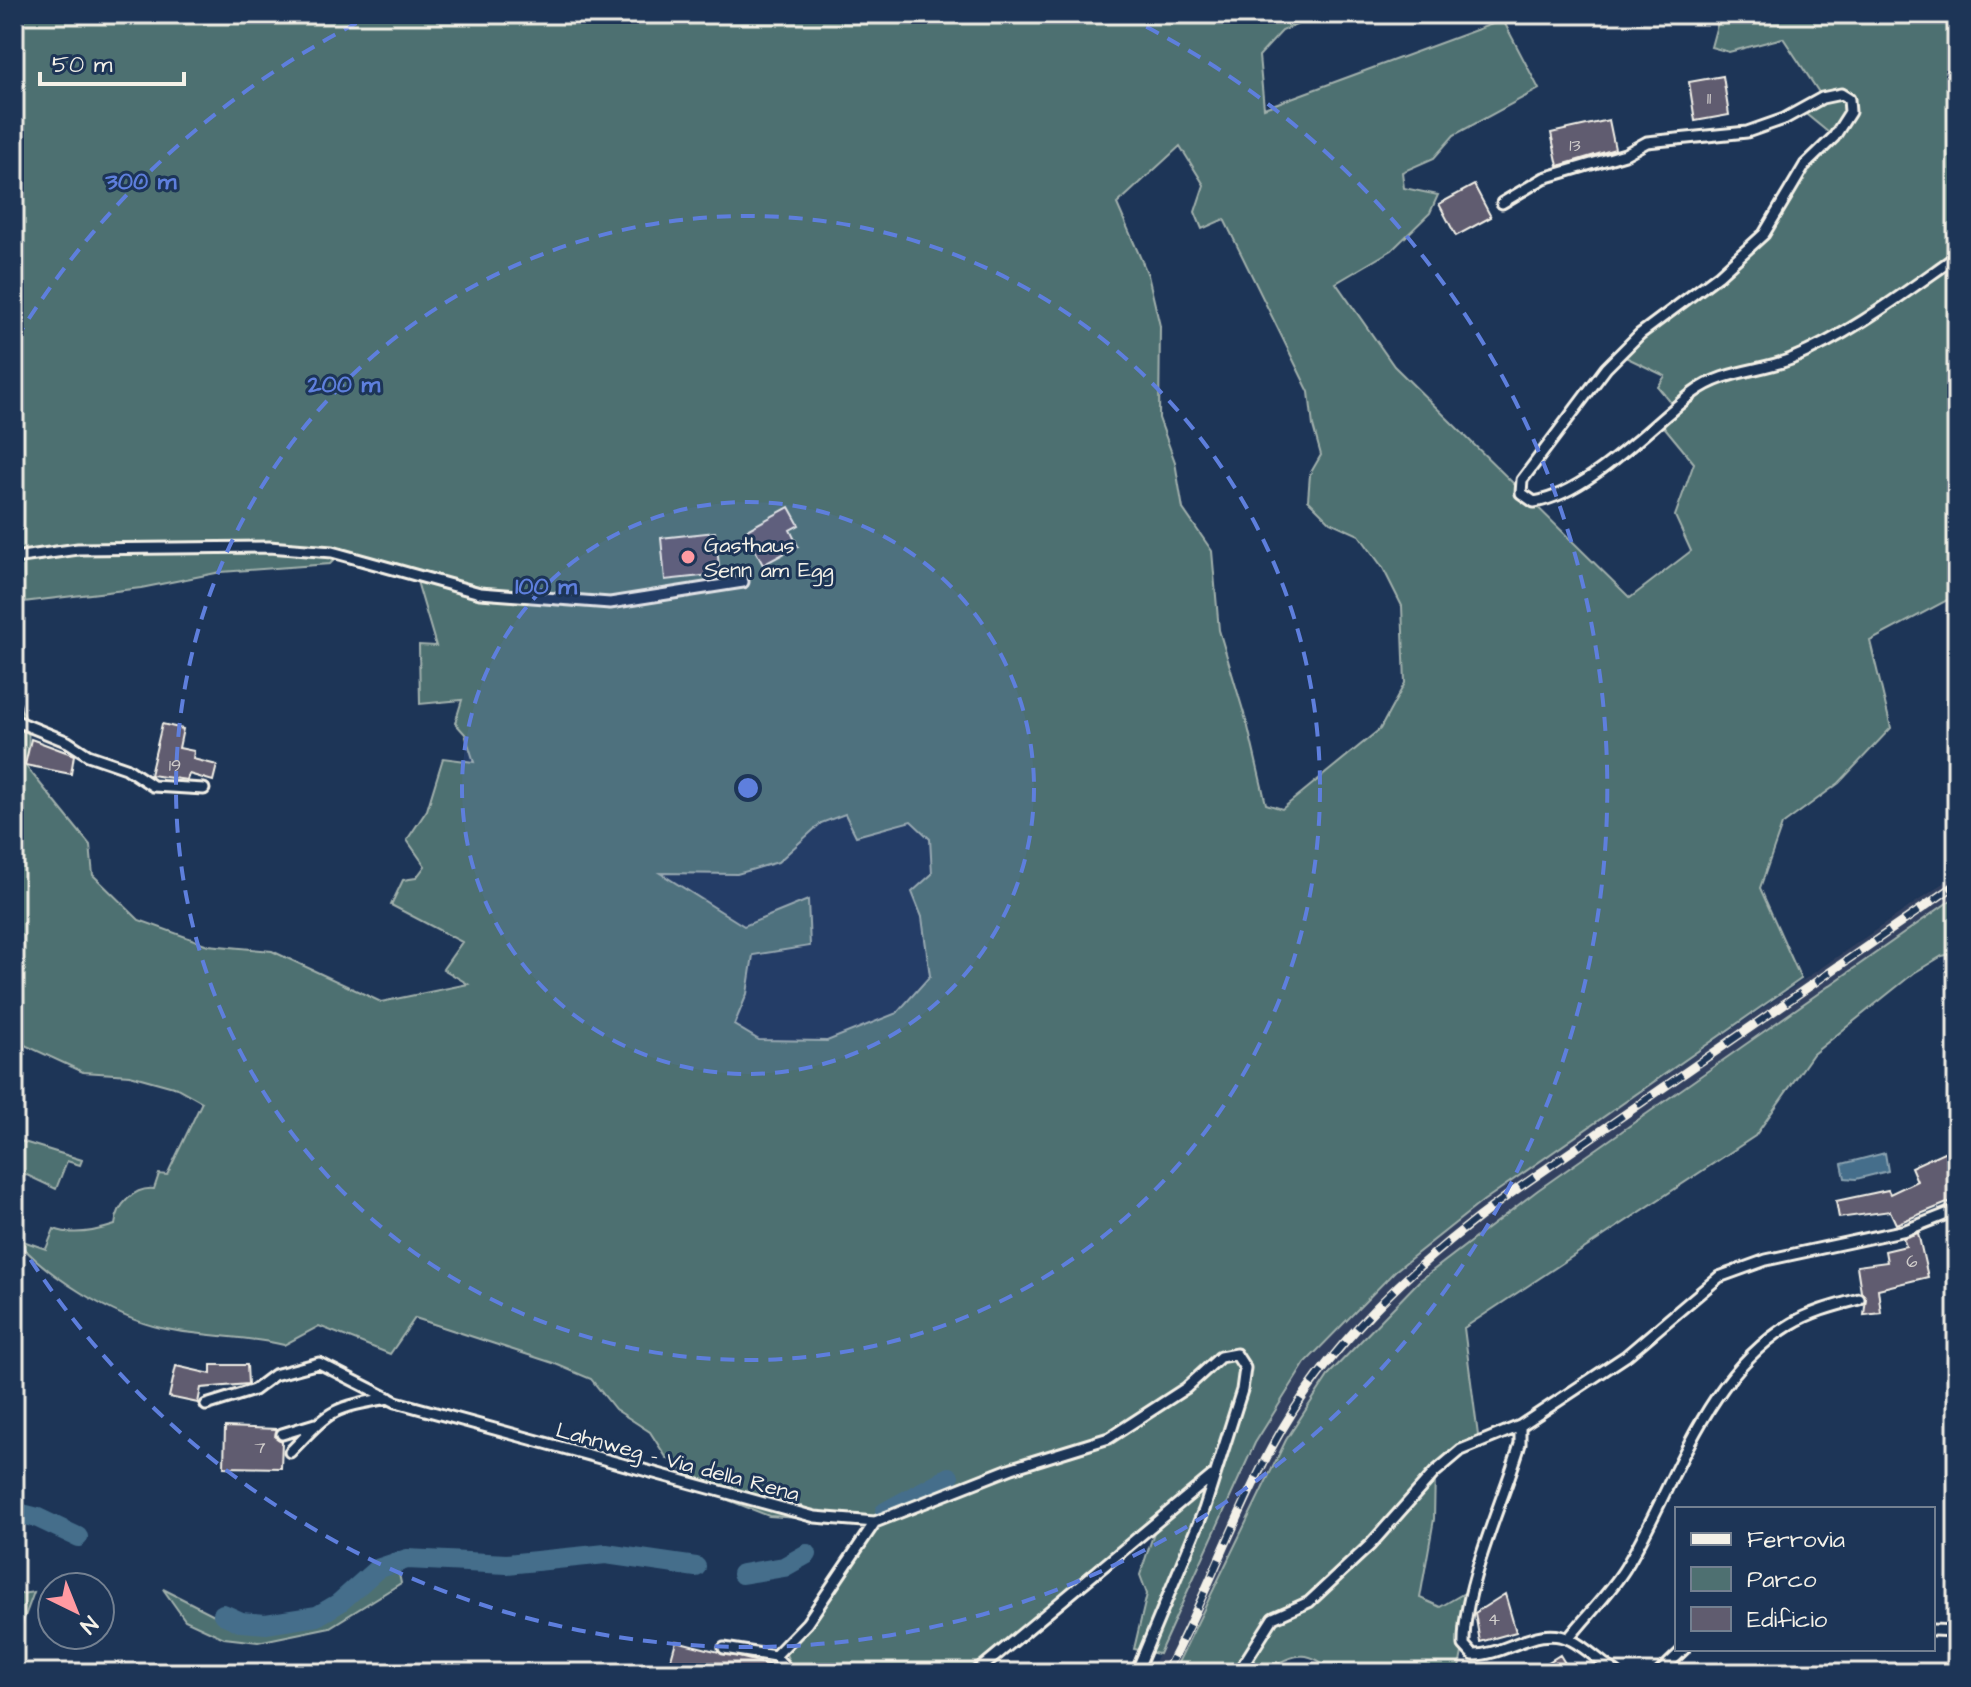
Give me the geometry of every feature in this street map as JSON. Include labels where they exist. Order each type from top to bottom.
[{"type":"lane","points":[[1502,203],[1544,178],[1625,154],[1647,142],[1747,132],[1784,119],[1822,98],[1841,94],[1849,99],[1850,112],[1834,137],[1805,165],[1764,234],[1719,275],[1640,334],[1575,406],[1522,480],[1521,493],[1534,502],[1547,500],[1605,466],[1694,392],[1723,375],[1789,359],[1872,316],[1957,256]]},
{"type":"lane","points":[[14,558],[78,549],[269,547],[332,552],[480,593],[610,603],[710,584],[743,582]]},
{"type":"lane","points":[[14,706],[15,723],[126,768],[153,786],[204,789]]},
{"type":"lane","points":[[1238,1673],[1273,1618],[1309,1602],[1370,1545],[1435,1472],[1461,1450],[1520,1426],[1626,1356],[1719,1277],[1766,1260],[1906,1230],[1957,1210]]},
{"type":"lane","points":[[1569,1638],[1625,1569],[1681,1454],[1726,1384],[1757,1351],[1791,1324],[1859,1299]]},
{"type":"lane","points":[[775,1656],[807,1623],[875,1522],[1012,1468],[1109,1438],[1186,1388],[1220,1357],[1236,1354],[1245,1368],[1242,1390],[1204,1510],[1136,1673]]},
{"type":"lane","name":"Lahnweg - Via della Rena","points":[[206,1405],[254,1390],[274,1375],[319,1363],[389,1398],[815,1517],[875,1522]]},
{"type":"lane","points":[[290,1452],[318,1423],[342,1406],[389,1398]]},
{"type":"lane","points":[[282,1434],[318,1423]]},
{"type":"lane","points":[[1520,1426],[1520,1444],[1477,1575],[1464,1645],[1473,1655],[1483,1655],[1528,1639],[1548,1636],[1569,1638],[1617,1673]]},
{"type":"lane","points":[[975,1673],[1213,1475]]},
{"type":"lane","points":[[1935,1630],[1957,1631]]},
{"type":"lane","points":[[724,1648],[775,1656],[790,1673]]},
{"type":"lane","points":[[1659,1673],[1682,1651]]},
{"type":"shaded area","points":[[1957,874],[1957,896],[1419,1281],[1330,1373],[1286,1440],[1173,1673],[1149,1673],[1255,1443],[1305,1363],[1395,1271],[1483,1201]]},
{"type":"shaded area","points":[[1885,1153],[1888,1171],[1856,1179],[1845,1178],[1842,1164]]},
{"type":"green space","points":[[14,14],[1322,14],[1282,31],[1259,56],[1264,108],[1503,20],[1539,89],[1454,135],[1434,158],[1402,172],[1404,188],[1438,195],[1430,213],[1392,250],[1336,283],[1394,366],[1630,598],[1691,551],[1675,516],[1694,463],[1661,423],[1676,409],[1658,387],[1665,376],[1619,354],[1764,234],[1805,165],[1834,137],[1801,110],[1822,97],[1783,38],[1729,52],[1711,47],[1720,14],[1957,14],[1957,595],[1870,641],[1891,728],[1839,783],[1782,825],[1760,888],[1801,979],[1483,1201],[1395,1271],[1305,1363],[1255,1443],[1159,1654],[1134,1649],[1147,1594],[1140,1575],[1158,1520],[975,1673],[794,1673],[785,1652],[874,1523],[769,1516],[710,1493],[666,1457],[650,1432],[615,1409],[591,1379],[553,1363],[415,1318],[390,1354],[319,1326],[284,1345],[176,1331],[142,1322],[101,1304],[62,1280],[27,1252],[14,1238],[46,1249],[54,1229],[84,1232],[115,1225],[123,1204],[133,1194],[154,1189],[159,1174],[167,1175],[202,1102],[177,1088],[130,1075],[83,1072],[25,1045],[14,1050],[14,701],[27,723],[25,765],[90,845],[93,875],[139,920],[208,945],[272,951],[381,1002],[468,984],[443,969],[462,942],[391,905],[403,880],[416,878],[425,866],[407,840],[427,810],[443,758],[474,762],[465,734],[455,723],[462,700],[420,704],[419,645],[436,646],[414,571],[343,551],[330,564],[221,572],[141,588],[14,603]],"holes":[[[1180,146],[1204,185],[1195,212],[1202,229],[1224,219],[1309,392],[1313,426],[1321,455],[1310,474],[1308,500],[1330,522],[1359,535],[1383,568],[1402,606],[1405,683],[1380,729],[1282,809],[1266,804],[1248,727],[1219,630],[1212,551],[1183,509],[1175,462],[1159,418],[1160,326],[1148,275],[1117,204]],[[845,814],[856,836],[911,821],[930,839],[932,874],[912,892],[922,917],[930,976],[897,1013],[827,1041],[759,1040],[734,1025],[747,994],[753,955],[810,946],[808,900],[744,926],[660,873],[737,874],[778,862],[821,823]]]},
{"type":"green space","points":[[1957,896],[1957,953],[1942,956],[1914,973],[1813,1054],[1755,1136],[1464,1328],[1479,1443],[1435,1472],[1434,1519],[1420,1598],[1440,1607],[1475,1587],[1458,1673],[1334,1673],[1321,1662],[1299,1656],[1249,1673],[1173,1673],[1286,1440],[1330,1373],[1419,1281],[1538,1190]]},
{"type":"green space","points":[[14,1139],[82,1160],[80,1165],[67,1161],[56,1189],[14,1169]]},
{"type":"green space","points":[[397,1565],[401,1583],[330,1627],[258,1642],[224,1638],[185,1620],[163,1589],[232,1624],[289,1626],[325,1618],[378,1574]]},
{"type":"green space","points":[[34,1592],[14,1646],[14,1595]]},
{"type":"building","points":[[1723,76],[1729,115],[1695,121],[1689,82]]},
{"type":"building","points":[[1609,120],[1615,149],[1558,166],[1551,133]]},
{"type":"building","points":[[1474,185],[1491,217],[1456,236],[1439,204]]},
{"type":"building","points":[[789,507],[799,525],[790,530],[798,546],[763,565],[745,531]]},
{"type":"building","points":[[715,532],[720,574],[665,580],[661,538]]},
{"type":"building","points":[[162,724],[183,729],[179,748],[194,751],[193,759],[217,765],[213,781],[189,774],[187,780],[150,775]]},
{"type":"building","points":[[31,739],[74,755],[71,774],[25,765]]},
{"type":"building","points":[[1957,1146],[1957,1199],[1896,1224],[1890,1211],[1839,1218],[1836,1201],[1888,1190],[1890,1194],[1917,1181],[1911,1167]]},
{"type":"building","points":[[1918,1233],[1928,1277],[1878,1289],[1881,1313],[1864,1315],[1866,1298],[1861,1292],[1857,1266],[1887,1262],[1885,1251],[1906,1246],[1903,1238]]},
{"type":"building","points":[[211,1365],[247,1365],[248,1384],[201,1388],[198,1403],[169,1397],[176,1366],[211,1374]]},
{"type":"building","points":[[225,1427],[277,1429],[275,1437],[282,1441],[281,1468],[224,1467]]},
{"type":"building","points":[[1505,1594],[1516,1632],[1480,1642],[1475,1613]]},
{"type":"building","points":[[676,1641],[774,1666],[778,1673],[667,1673]]},
{"type":"building","points":[[1560,1655],[1571,1673],[1531,1673]]},
{"type":"waterway","points":[[885,1512],[949,1477]]},
{"type":"waterway","points":[[14,1512],[38,1518],[78,1537]]},
{"type":"waterway","points":[[223,1614],[241,1622],[266,1624],[317,1616],[339,1603],[377,1569],[407,1559],[507,1564],[606,1554],[696,1567]]},
{"type":"waterway","points":[[742,1574],[784,1567],[807,1554]]},
{"type":"railway","points":[[1165,1673],[1244,1503],[1294,1410],[1346,1341],[1406,1278],[1507,1196],[1957,884]]},
{"type":"place","name":"Gasthaus Senn am Egg","points":[[688,557]]}]
